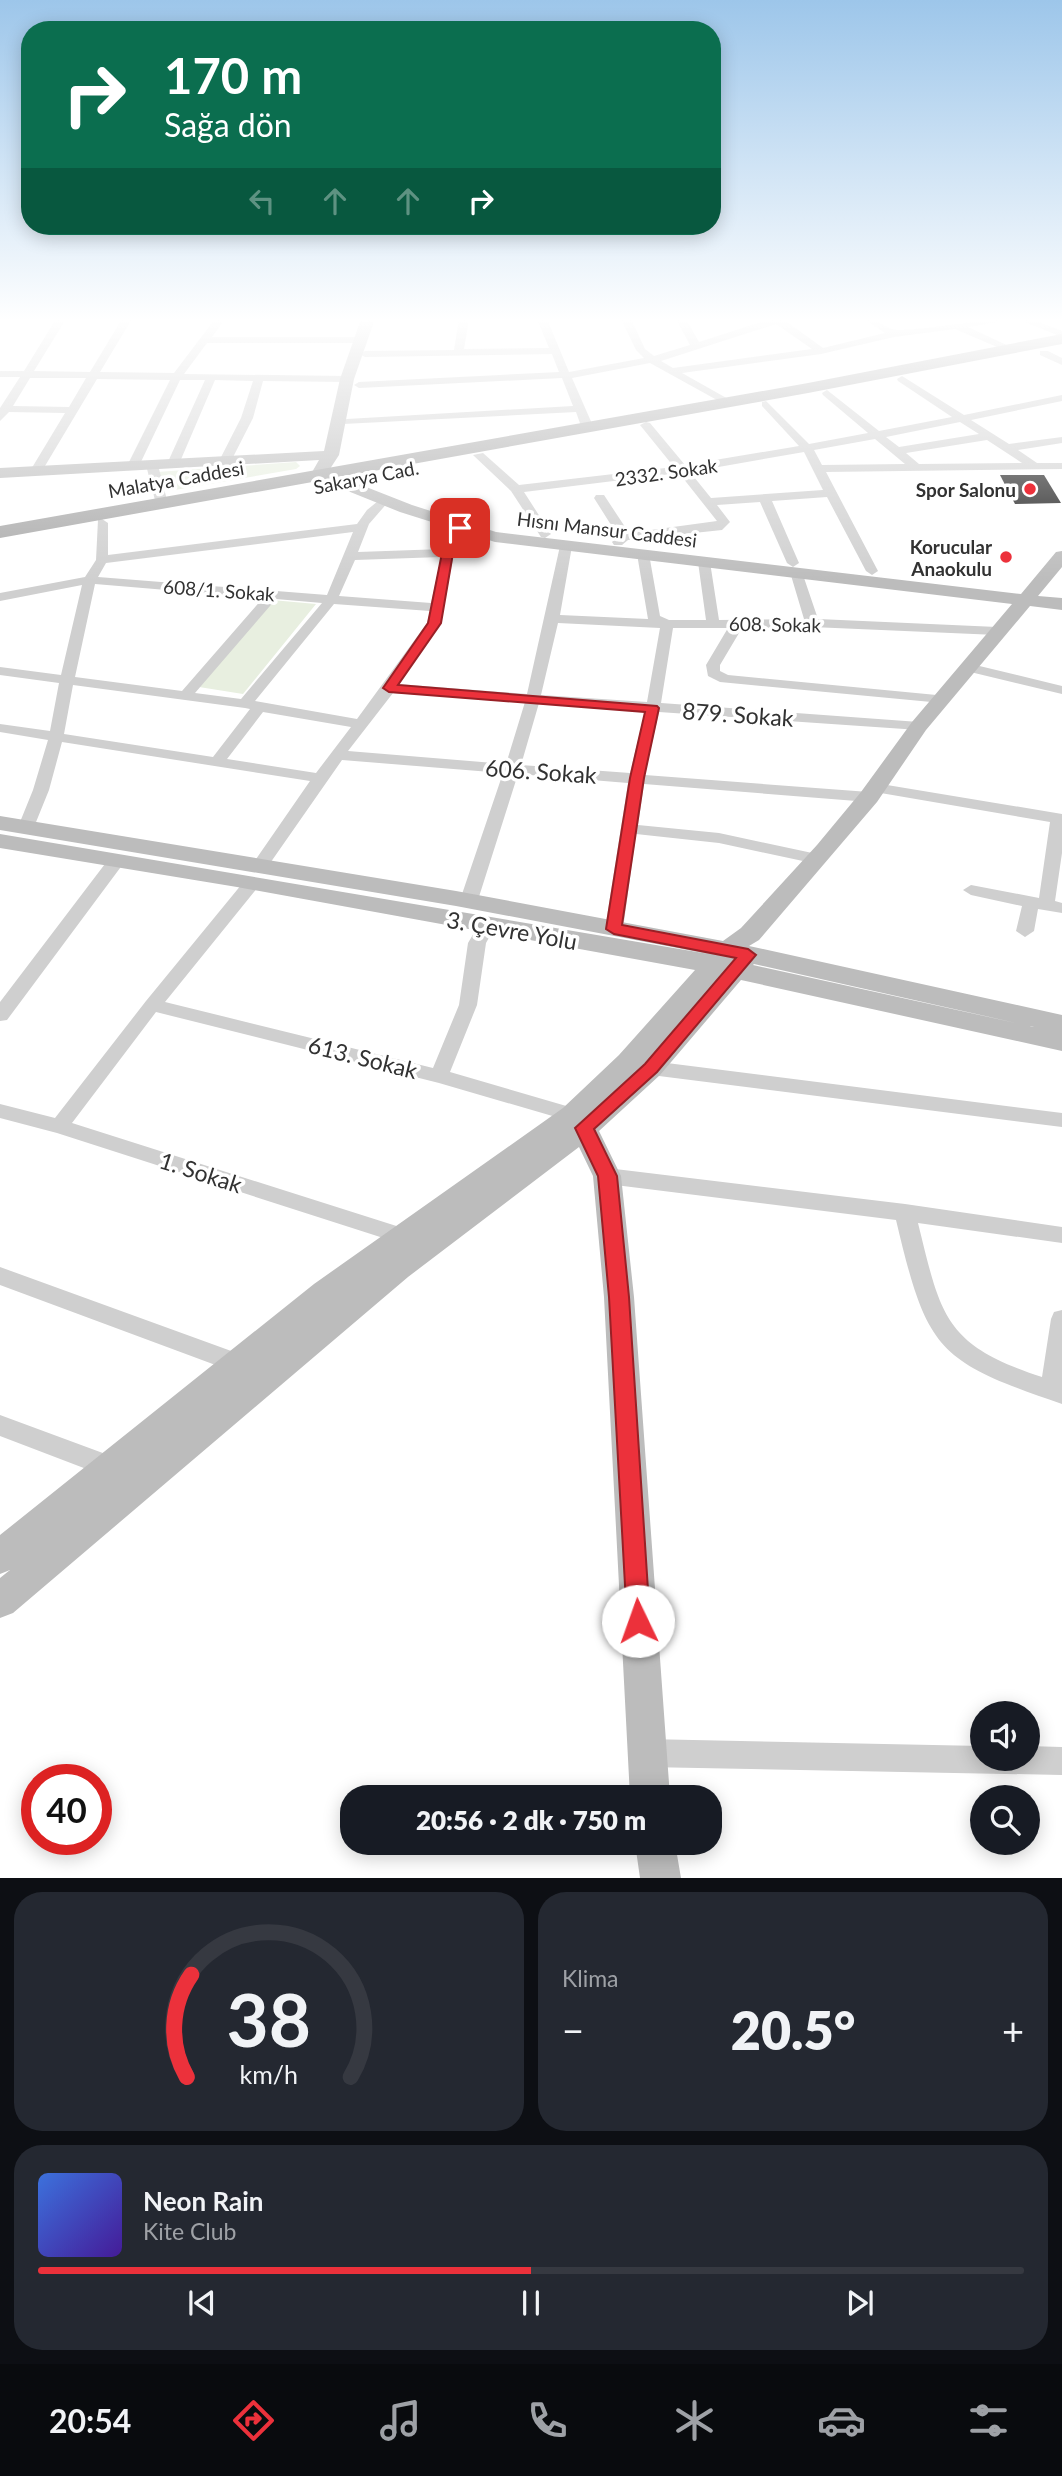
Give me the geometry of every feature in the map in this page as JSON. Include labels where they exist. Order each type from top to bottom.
[{"type":"main road","points":[[319,474],[331,455],[346,407]]},
{"type":"main road","points":[[349,407],[339,456],[351,476],[469,520],[545,534],[622,540],[794,567],[872,570],[1031,594],[1062,594]]},
{"type":"main road","name":"Malatya Caddesi","points":[[0,532],[319,474],[351,476],[587,426],[699,407]]},
{"type":"main road","name":"Sakarya Cad.","points":[[0,541],[351,476],[751,407]]},
{"type":"main road","points":[[0,473],[225,463],[331,455]]},
{"type":"main road","name":"Hısnı Mansur Caddesi","points":[[351,476],[383,501],[460,528],[495,537],[704,562],[794,567],[1031,594],[1062,604]]},
{"type":"main road","points":[[0,1601],[397,1268],[579,1121],[651,1068],[735,955],[872,793],[919,726],[1062,556]]},
{"type":"main road","name":"3. Çevre Yolu","points":[[0,823],[256,874],[487,925],[735,955],[1062,1042]]},
{"type":"main road","name":"3. Çevre Yolu","points":[[0,841],[117,860],[256,874],[468,903],[614,929],[1062,1024]]},
{"type":"main road","points":[[0,1557],[325,1293],[402,1236],[579,1121],[628,1062],[735,955]]},
{"type":"main road","points":[[579,1121],[607,1176],[619,1297],[649,1785]]},
{"type":"main road","points":[[657,1855],[661,1878]]},
{"type":"street","points":[[36,471],[73,407]]},
{"type":"street","points":[[133,466],[162,407]]},
{"type":"street","points":[[173,464],[198,407]]},
{"type":"street","points":[[225,463],[250,407]]},
{"type":"street","points":[[768,407],[808,450],[872,570]]},
{"type":"street","points":[[844,407],[914,466]]},
{"type":"street","points":[[945,407],[1033,465]]},
{"type":"street","name":"2332. Sokak","points":[[516,489],[682,471],[808,450],[1019,407]]},
{"type":"street","points":[[347,422],[579,409],[587,426]]},
{"type":"street","points":[[3,413],[71,410]]},
{"type":"street","points":[[600,498],[622,540],[721,526],[723,520],[646,425]]},
{"type":"street","points":[[897,451],[989,436]]},
{"type":"street","points":[[1007,448],[1062,440]]},
{"type":"street","points":[[479,455],[516,489],[545,534]]},
{"type":"street","points":[[152,465],[162,504]]},
{"type":"street","points":[[819,469],[1062,466]]},
{"type":"street","points":[[709,502],[831,494]]},
{"type":"street","points":[[765,499],[794,567],[812,624]]},
{"type":"street","points":[[216,763],[252,705],[332,598],[360,527],[368,514],[383,501]]},
{"type":"street","points":[[26,827],[41,790],[57,737],[90,580],[102,560],[102,523]]},
{"type":"street","points":[[102,560],[360,527]]},
{"type":"street","points":[[59,1126],[256,874],[320,778],[389,688],[434,623],[448,553],[460,528]]},
{"type":"street","points":[[468,903],[532,700],[553,619],[566,546]]},
{"type":"street","points":[[349,556],[448,553]]},
{"type":"street","points":[[614,929],[637,778],[653,708],[667,624],[654,618],[643,554]]},
{"type":"street","points":[[704,562],[713,623]]},
{"type":"street","name":"608/1. Sokak","points":[[0,597],[90,580],[439,608]]},
{"type":"street","points":[[186,695],[273,594]]},
{"type":"street","name":"608. Sokak","points":[[553,619],[997,631]]},
{"type":"street","points":[[737,624],[713,665],[713,673],[716,676],[942,699]]},
{"type":"street","points":[[967,667],[1062,690]]},
{"type":"street","points":[[0,671],[186,695],[359,724]]},
{"type":"street","name":"879. Sokak","points":[[389,688],[919,726]]},
{"type":"street","points":[[0,728],[320,778]]},
{"type":"street","name":"606. Sokak","points":[[339,755],[512,770],[872,793],[1060,818]]},
{"type":"street","points":[[1026,931],[1046,906],[1060,818]]},
{"type":"street","points":[[631,829],[719,838],[817,859]]},
{"type":"street","points":[[0,1015],[117,860]]},
{"type":"street","points":[[971,890],[1046,906]]},
{"type":"street","points":[[439,1076],[468,1005],[477,943],[487,925]]},
{"type":"street","name":"613. Sokak","points":[[152,1004],[439,1076],[579,1121]]},
{"type":"street","points":[[651,1068],[1062,1120]]},
{"type":"street","name":"1. Sokak","points":[[0,1111],[59,1126],[402,1236]]},
{"type":"street","points":[[607,1176],[905,1212],[1062,1235]]},
{"type":"street","points":[[905,1212],[928,1296],[939,1324],[960,1349],[983,1363],[1057,1392],[1062,1319]]},
{"type":"street","points":[[0,1276],[237,1363]]},
{"type":"street","points":[[0,1425],[110,1467]]},
{"type":"street","points":[[646,1753],[1062,1761]]},
{"type":"green space","points":[[296,462],[300,466],[296,469],[169,491],[162,488],[157,472]]},
{"type":"green space","points":[[272,600],[316,604],[243,694],[199,687]]},
{"type":"building","name":"Spor Salonu","points":[[1000,475],[1044,475],[1061,503],[1015,504]]},
{"type":"place","name":"Spor Salonu","points":[[1030,489]]},
{"type":"place","name":"Korucular Anaokulu","points":[[1006,557]]},
{"type":"route","points":[[460,528],[448,553],[434,623],[389,688],[653,708],[637,778],[614,929],[748,955],[651,1068],[584,1128],[607,1176],[619,1297],[638,1621]]}]
